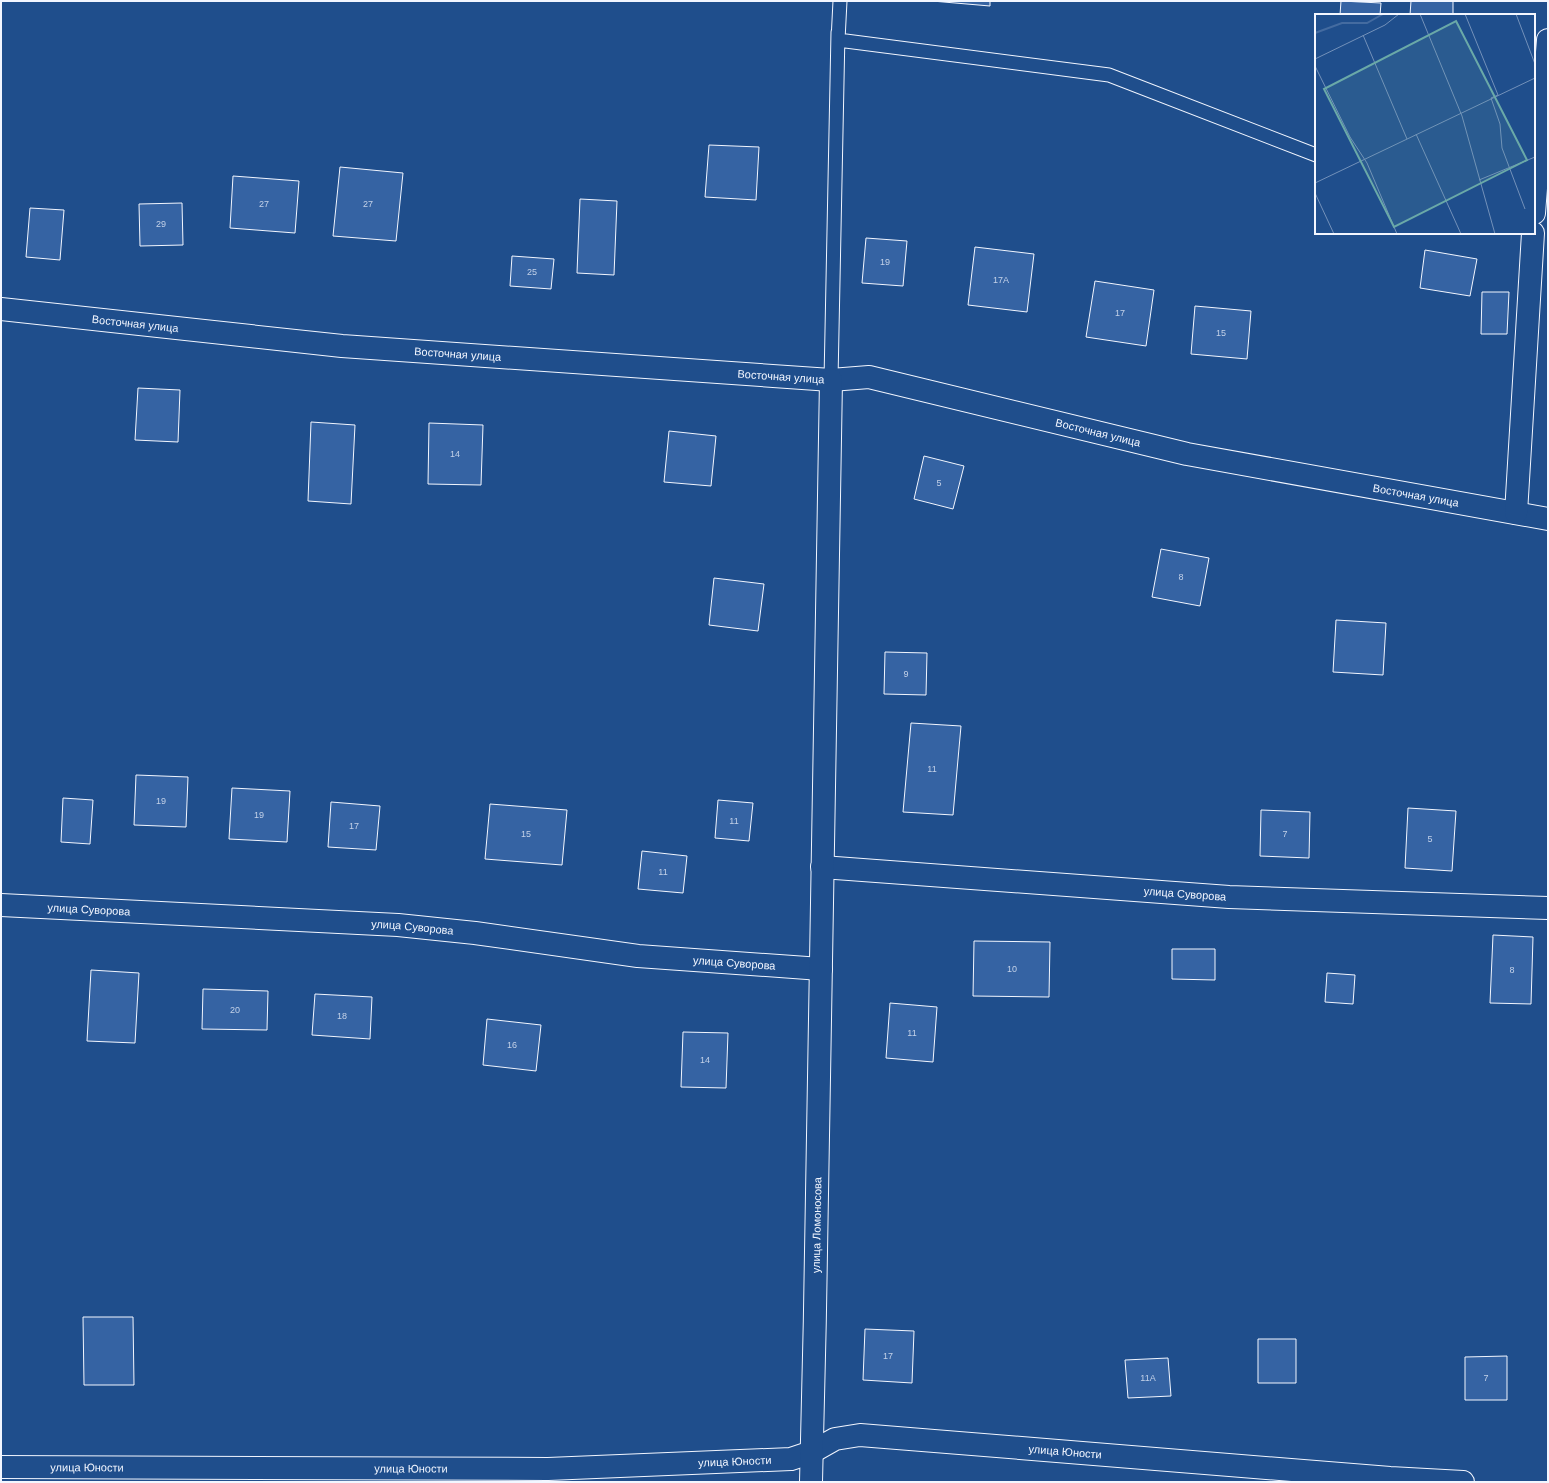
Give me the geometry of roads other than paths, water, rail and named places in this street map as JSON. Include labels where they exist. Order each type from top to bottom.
[{"type":"street","points":[[1535,208],[1539,189],[1548,40]]},
{"type":"street","points":[[1516,513],[1533,234]]},
{"type":"street","name":"Восточная улица","points":[[1,309],[342,346],[830,380],[870,377],[1187,454],[1548,519]]},
{"type":"street","name":"улица Ломоносова","points":[[811,1482],[822,969],[822,867],[830,380]]},
{"type":"street","name":"улица Суворова","points":[[822,867],[1229,897],[1548,908]]},
{"type":"street","name":"улица Суворова","points":[[1,905],[398,925],[475,933],[638,956],[822,969]]},
{"type":"street","name":"улица Юности","points":[[1,1467],[548,1469],[791,1459],[812,1452],[835,1439],[860,1435],[1374,1477],[1463,1482]]},
{"type":"lane","points":[[830,380],[840,1]]},
{"type":"lane","points":[[838,40],[1109,75],[1315,155]]}]
